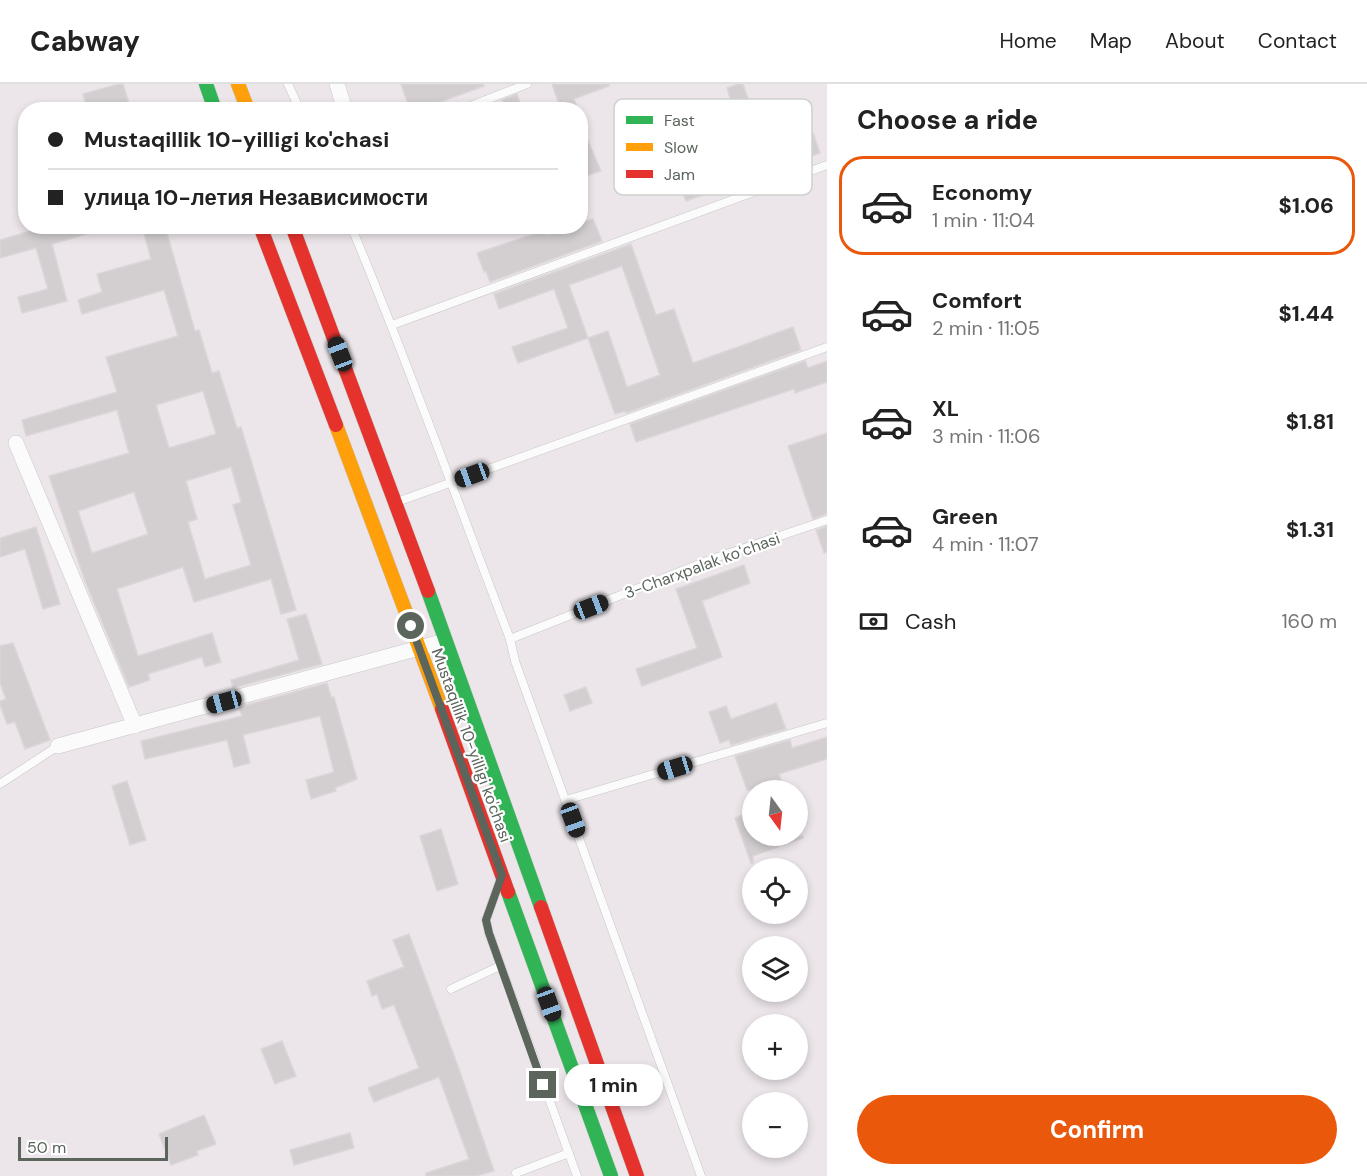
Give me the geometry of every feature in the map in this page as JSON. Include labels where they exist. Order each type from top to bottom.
[{"type":"main road","points":[[206,84],[212,102]]},
{"type":"main road","points":[[238,84],[245,102]]},
{"type":"main road","name":"Mustaqillik 10-yilligi ko'chasi","points":[[263,234],[420,648],[611,1176]]},
{"type":"main road","name":"Mustaqillik 10-yilligi ko'chasi","points":[[295,234],[396,502],[637,1176]]},
{"type":"street","points":[[337,84],[343,102]]},
{"type":"street","points":[[16,442],[135,726]]},
{"type":"street","points":[[58,746],[445,641]]},
{"type":"lane","points":[[288,84],[296,102]]},
{"type":"lane","points":[[481,102],[527,84]]},
{"type":"lane","points":[[812,171],[827,165]]},
{"type":"lane","points":[[392,325],[745,195]]},
{"type":"lane","points":[[354,234],[392,325],[510,639],[515,661],[701,1176]]},
{"type":"lane","points":[[396,502],[827,347]]},
{"type":"lane","name":"3-Charxpalak koʻchasi","points":[[510,639],[712,559],[827,520]]},
{"type":"lane","points":[[566,800],[827,723]]},
{"type":"lane","points":[[0,784],[58,746]]},
{"type":"lane","points":[[502,875],[486,920],[489,933],[577,1176]]},
{"type":"lane","points":[[450,989],[500,966]]},
{"type":"lane","points":[[516,1173],[568,1153]]},
{"type":"building","points":[[123,84],[129,102],[85,102],[83,94]]},
{"type":"building","points":[[401,84],[483,84],[484,86],[440,102],[407,102]]},
{"type":"building","points":[[552,84],[609,84],[609,86],[574,99],[575,102],[558,102]]},
{"type":"building","points":[[743,84],[748,99],[730,99],[727,88]]},
{"type":"building","points":[[517,94],[520,102],[503,102],[502,100]]},
{"type":"building","points":[[812,133],[813,133],[820,153],[812,156]]},
{"type":"building","points":[[588,141],[601,171],[588,175]]},
{"type":"building","points":[[684,195],[703,195],[686,201]]},
{"type":"building","points":[[593,219],[602,241],[490,282],[486,271],[484,272],[477,253],[534,234],[588,234],[588,221]]},
{"type":"building","points":[[20,234],[87,234],[52,244],[67,301],[22,313],[18,297],[48,289],[36,248],[0,258],[0,240]]},
{"type":"building","points":[[144,234],[167,234],[195,331],[199,330],[212,373],[219,371],[237,428],[241,427],[296,610],[281,614],[271,579],[194,602],[183,567],[117,589],[138,656],[212,633],[221,662],[205,667],[202,657],[148,674],[150,680],[129,687],[85,581],[49,476],[129,453],[117,410],[26,436],[22,420],[117,392],[106,357],[178,336],[164,290],[82,314],[78,300],[102,292],[97,274],[151,259]],"holes":[[[203,391],[216,434],[169,448],[156,405]],[[231,467],[241,502],[233,505],[251,565],[205,579],[188,522],[197,519],[186,481]],[[134,492],[148,534],[92,553],[78,511]]]},
{"type":"building","points":[[631,244],[656,315],[674,309],[693,363],[793,327],[801,350],[626,413],[625,411],[615,414],[588,338],[518,363],[512,347],[568,328],[554,289],[499,309],[494,294]],"holes":[[[622,266],[660,375],[627,387],[608,331],[588,338],[569,285]]]},
{"type":"building","points":[[805,361],[808,368],[827,361],[827,382],[795,393],[794,389],[636,442],[630,424]]},
{"type":"building","points":[[827,433],[827,514],[813,519],[788,446]]},
{"type":"building","points":[[827,526],[827,552],[824,553],[816,530]]},
{"type":"building","points":[[36,527],[60,604],[43,609],[25,549],[0,557],[0,538]]},
{"type":"building","points":[[744,565],[750,583],[702,601],[722,657],[642,686],[636,669],[697,648],[676,589]]},
{"type":"building","points":[[306,614],[322,664],[233,688],[231,680],[299,660],[287,619]]},
{"type":"building","points":[[13,643],[50,740],[25,749],[15,722],[7,724],[0,705],[0,701],[6,699],[0,683],[0,646]]},
{"type":"building","points":[[327,683],[331,697],[334,697],[357,779],[335,788],[336,791],[311,799],[306,780],[334,772],[320,716],[243,735],[250,763],[234,767],[227,740],[145,759],[141,741],[242,716],[239,707]]},
{"type":"building","points":[[586,687],[592,703],[570,711],[564,695]]},
{"type":"building","points":[[776,703],[786,729],[731,745],[729,740],[720,743],[709,712],[726,706],[731,719]]},
{"type":"building","points":[[827,737],[827,759],[779,774],[781,780],[743,780],[735,756],[790,740],[792,748]]},
{"type":"building","points":[[127,781],[146,840],[130,845],[112,786]]},
{"type":"building","points":[[742,815],[742,838],[735,818]]},
{"type":"building","points":[[441,829],[458,884],[437,891],[420,836]]},
{"type":"building","points":[[745,846],[781,846],[753,856],[753,858],[749,858]]},
{"type":"building","points":[[409,934],[494,1171],[476,1176],[426,1176],[426,1173],[469,1159],[439,1077],[374,1102],[368,1088],[419,1068],[394,1005],[382,1009],[377,994],[372,996],[367,981],[404,967],[393,940]]},
{"type":"building","points":[[282,1041],[296,1076],[275,1084],[261,1049]]},
{"type":"building","points":[[204,1115],[216,1144],[197,1151],[198,1155],[171,1165],[159,1134]]},
{"type":"building","points":[[350,1133],[354,1148],[294,1165],[290,1150]]},
{"type":"traffic: fast","points":[[206,84],[212,102]]},
{"type":"traffic: fast","points":[[428,591],[541,907]]},
{"type":"traffic: fast","points":[[508,892],[611,1176]]},
{"type":"traffic: slow","points":[[238,84],[245,102]]},
{"type":"traffic: slow","points":[[336,425],[442,709]]},
{"type":"traffic: jam","points":[[263,234],[336,425]]},
{"type":"traffic: jam","points":[[295,234],[428,591]]},
{"type":"traffic: jam","points":[[442,709],[508,892]]},
{"type":"traffic: jam","points":[[541,907],[637,1176]]},
{"type":"route","points":[[411,626],[502,875],[486,920],[543,1085]]}]
